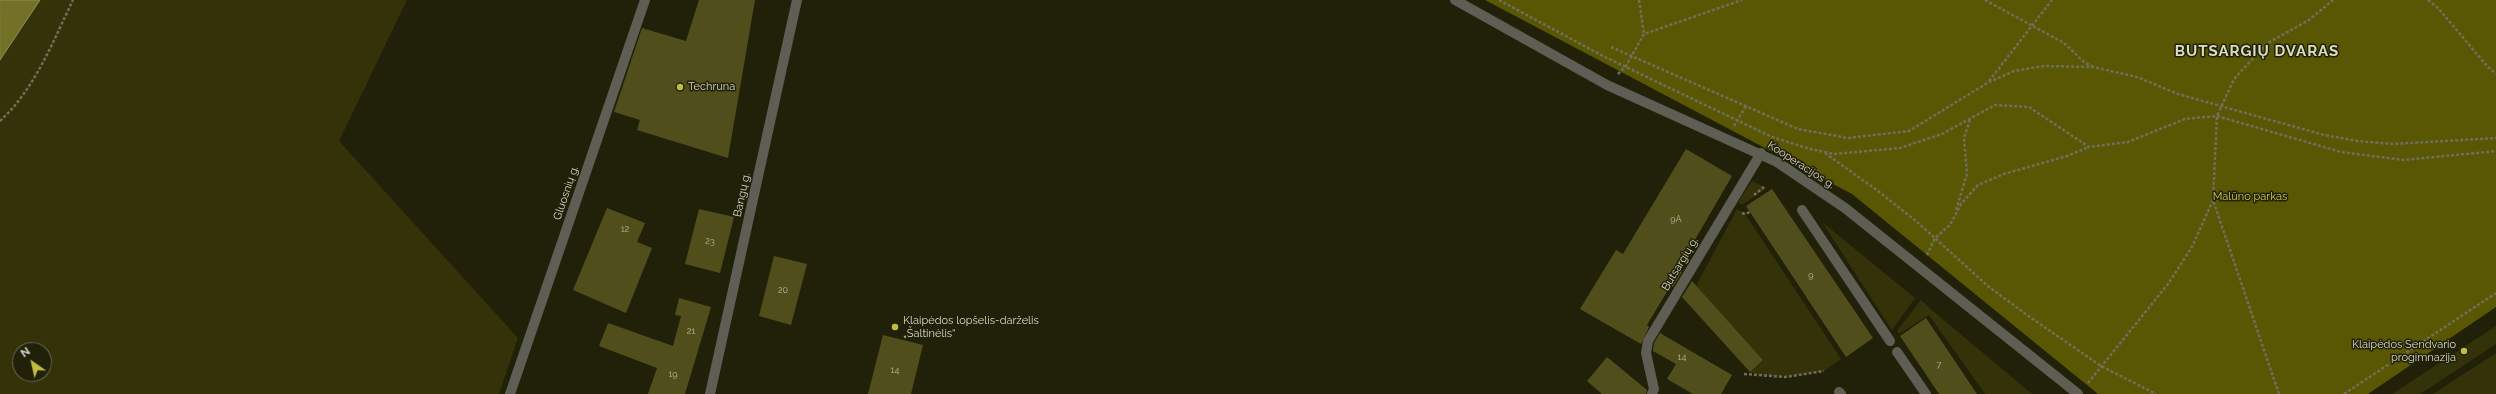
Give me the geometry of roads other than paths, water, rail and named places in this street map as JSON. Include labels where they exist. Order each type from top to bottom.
[{"type":"street","name":"Gluosnių g.","points":[[510,394],[645,0]]},
{"type":"street","name":"Bangų g.","points":[[710,394],[796,0]]},
{"type":"street","name":"Kooperacijos g.","points":[[1455,0],[1607,85],[1761,153],[1777,162],[1845,208],[2081,392]]},
{"type":"street","name":"Butsargių g.","points":[[1652,394],[1654,389],[1646,353],[1648,341],[1761,153]]},
{"type":"street","points":[[1802,210],[1890,341]]},
{"type":"street","points":[[1897,352],[1926,394]]},
{"type":"place","name":"Techruna","points":[[680,87]]},
{"type":"place","name":"Klaipėdos lopšelis-darželis „Šaltinėlis“","points":[[895,327]]},
{"type":"place","name":"Klaipėdos Sendvario progimnazija","points":[[2464,351]]},
{"type":"district","name":"BUTSARGIŲ DVARAS","points":[[2257,51]]},
{"type":"park label","name":"Malūno parkas","points":[[2250,197]]}]
